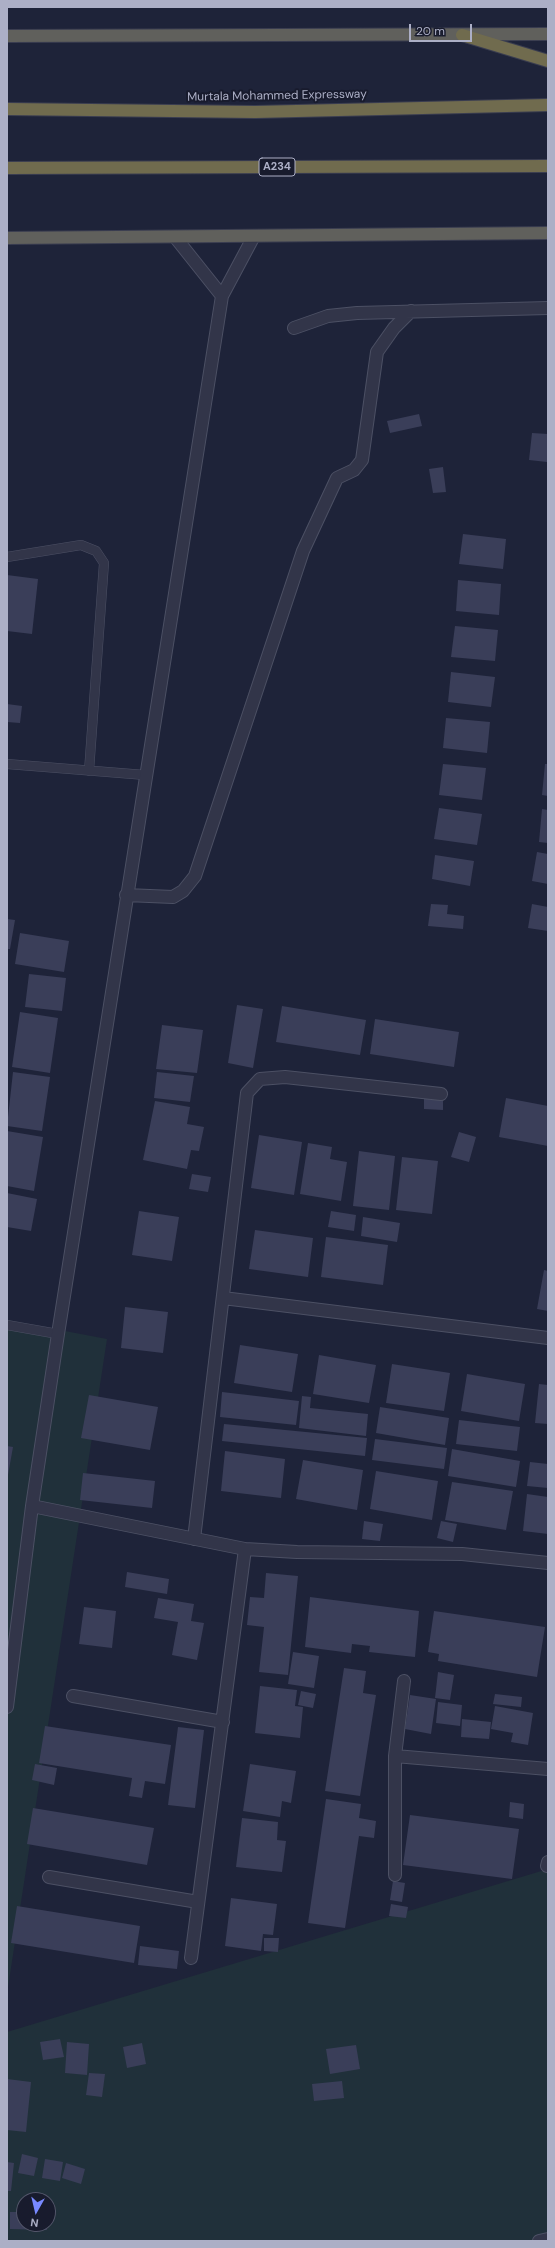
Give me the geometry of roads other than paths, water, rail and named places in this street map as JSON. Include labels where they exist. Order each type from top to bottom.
[{"type":"highway","points":[[7,36],[75,37],[548,34]]},
{"type":"highway","points":[[462,35],[548,61]]},
{"type":"highway","name":"Murtala Mohammed Expressway","points":[[7,108],[40,110],[255,112],[548,105]]},
{"type":"highway","name":"A234","points":[[7,168],[548,166]]},
{"type":"highway","points":[[7,238],[548,233]]},
{"type":"street","points":[[7,1707],[32,1506],[58,1334],[144,775],[222,296],[254,236]]},
{"type":"street","points":[[175,237],[222,296]]},
{"type":"street","points":[[294,328],[328,316],[357,312],[548,308]]},
{"type":"street","points":[[126,895],[173,897],[183,891],[195,876],[303,551],[337,478],[354,470],[362,460],[377,352],[394,328],[411,311]]},
{"type":"street","points":[[194,1539],[247,1093],[260,1079],[285,1077],[441,1094]]},
{"type":"street","points":[[223,1298],[548,1338]]},
{"type":"street","points":[[32,1506],[245,1549],[297,1552],[462,1554],[548,1563]]},
{"type":"street","points":[[191,1958],[245,1549]]},
{"type":"street","points":[[395,1875],[395,1756],[404,1681]]},
{"type":"street","points":[[73,1696],[222,1722]]},
{"type":"street","points":[[395,1756],[548,1769]]},
{"type":"street","points":[[48,1877],[198,1902]]},
{"type":"street","points":[[539,2241],[548,2239]]},
{"type":"lane","points":[[7,557],[81,545],[96,551],[104,563],[90,771]]},
{"type":"lane","points":[[7,764],[144,775]]},
{"type":"lane","points":[[7,1325],[58,1334]]}]
